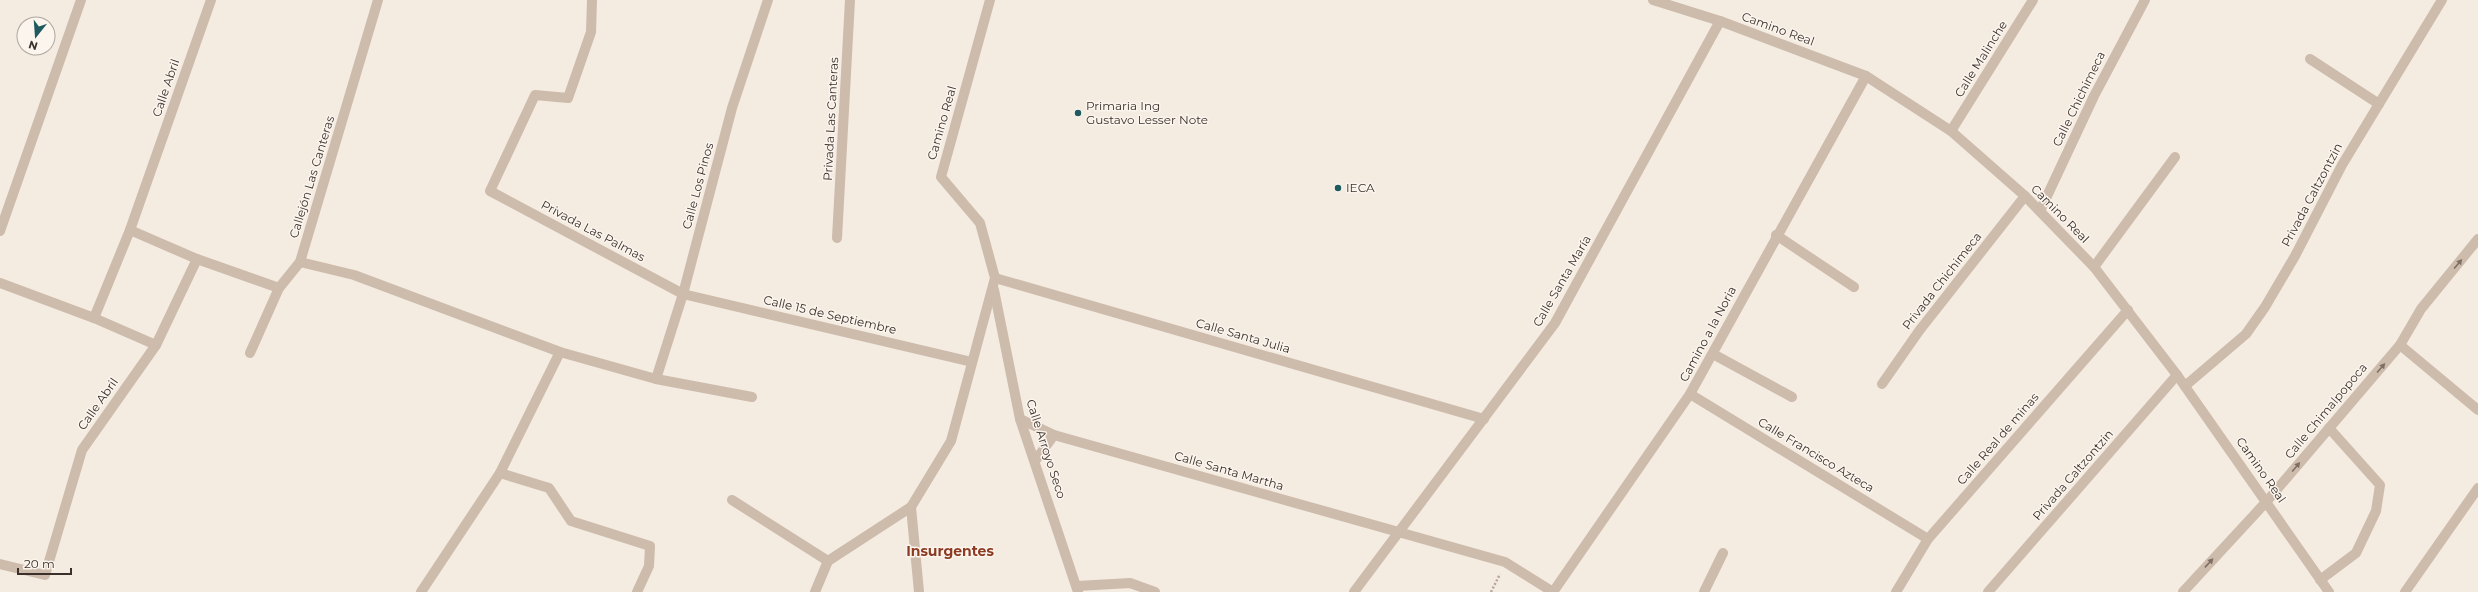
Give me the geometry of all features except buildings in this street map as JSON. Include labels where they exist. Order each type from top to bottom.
[{"type":"street","points":[[0,230],[81,0]]},
{"type":"street","name":"Calle Abril","points":[[94,318],[130,230],[211,0]]},
{"type":"street","name":"Callejón Las Canteras","points":[[250,353],[279,288],[300,262],[378,0]]},
{"type":"street","name":"Privada Las Palmas","points":[[592,0],[591,32],[568,98],[535,95],[490,191],[683,294]]},
{"type":"street","name":"Calle Los Pinos","points":[[656,379],[683,294],[732,108],[768,0]]},
{"type":"street","name":"Privada Las Canteras","points":[[837,238],[850,0]]},
{"type":"street","name":"Camino Real","points":[[990,0],[941,177],[980,224],[995,278],[993,288]]},
{"type":"street","name":"Camino Real","points":[[1653,0],[1720,22],[1866,76],[1952,131],[2025,196],[2094,266],[2185,386],[2267,501],[2329,592]]},
{"type":"street","name":"Calle Malinche","points":[[1952,131],[2033,0]]},
{"type":"street","name":"Calle Chichimeca","points":[[2040,211],[2094,96],[2145,0]]},
{"type":"street","name":"Privada Caltzontzin","points":[[2185,386],[2246,334],[2295,256],[2342,165],[2442,0]]},
{"type":"street","name":"Calle Santa María","points":[[1354,592],[1555,323],[1720,22]]},
{"type":"street","points":[[2310,59],[2379,104]]},
{"type":"street","name":"Camino a la Noria","points":[[1553,592],[1690,394],[1713,354],[1776,235],[1866,76]]},
{"type":"street","points":[[2094,266],[2175,158]]},
{"type":"street","name":"Privada Chichimeca","points":[[1882,384],[1919,331],[2025,196]]},
{"type":"street","points":[[130,230],[197,259],[279,288]]},
{"type":"street","points":[[1776,235],[1854,287]]},
{"type":"street","name":"Calle Chimalpopoca","points":[[2183,592],[2267,501],[2400,345],[2421,308],[2478,239]]},
{"type":"street","name":"Calle Abril","points":[[0,564],[45,575],[82,450],[156,345],[197,259]]},
{"type":"street","points":[[300,262],[354,275],[560,352],[656,379],[752,397]]},
{"type":"street","name":"Calle Santa Julia","points":[[995,278],[1484,420]]},
{"type":"street","points":[[0,283],[94,318],[156,345]]},
{"type":"street","points":[[815,592],[828,561],[911,507],[951,442],[993,288]]},
{"type":"street","name":"Calle Arroyo Seco","points":[[993,288],[1020,418],[1078,589]]},
{"type":"street","name":"Calle 15 de Septiembre","points":[[683,294],[972,362]]},
{"type":"street","name":"Calle Real de minas","points":[[1896,592],[1928,539],[2128,310]]},
{"type":"street","points":[[2400,345],[2478,410]]},
{"type":"street","points":[[420,592],[500,473],[560,352]]},
{"type":"street","points":[[1713,354],[1792,397]]},
{"type":"street","name":"Privada Caltzontzin","points":[[1988,592],[2177,375]]},
{"type":"street","name":"Calle Francisco Azteca","points":[[1690,394],[1928,539]]},
{"type":"street","name":"Calle Santa Martha","points":[[1020,418],[1054,435],[1505,562],[1553,592]]},
{"type":"street","points":[[2320,580],[2356,553],[2376,511],[2380,485],[2329,428]]},
{"type":"street","points":[[1035,461],[1054,435]]},
{"type":"street","points":[[500,473],[549,488],[571,521],[650,546],[650,566],[637,592]]},
{"type":"street","points":[[2405,592],[2478,488]]},
{"type":"street","points":[[732,500],[828,561]]},
{"type":"street","points":[[911,507],[919,592]]},
{"type":"street","points":[[1704,592],[1723,553]]},
{"type":"street","points":[[1078,589],[1130,583],[1155,592]]},
{"type":"path","points":[[1491,592],[1505,562]]},
{"type":"place","name":"Primaria Ing Gustavo Lesser Note","points":[[1078,113]]},
{"type":"place","name":"IECA","points":[[1338,188]]},
{"type":"district","name":"Insurgentes","points":[[950,551]]}]
